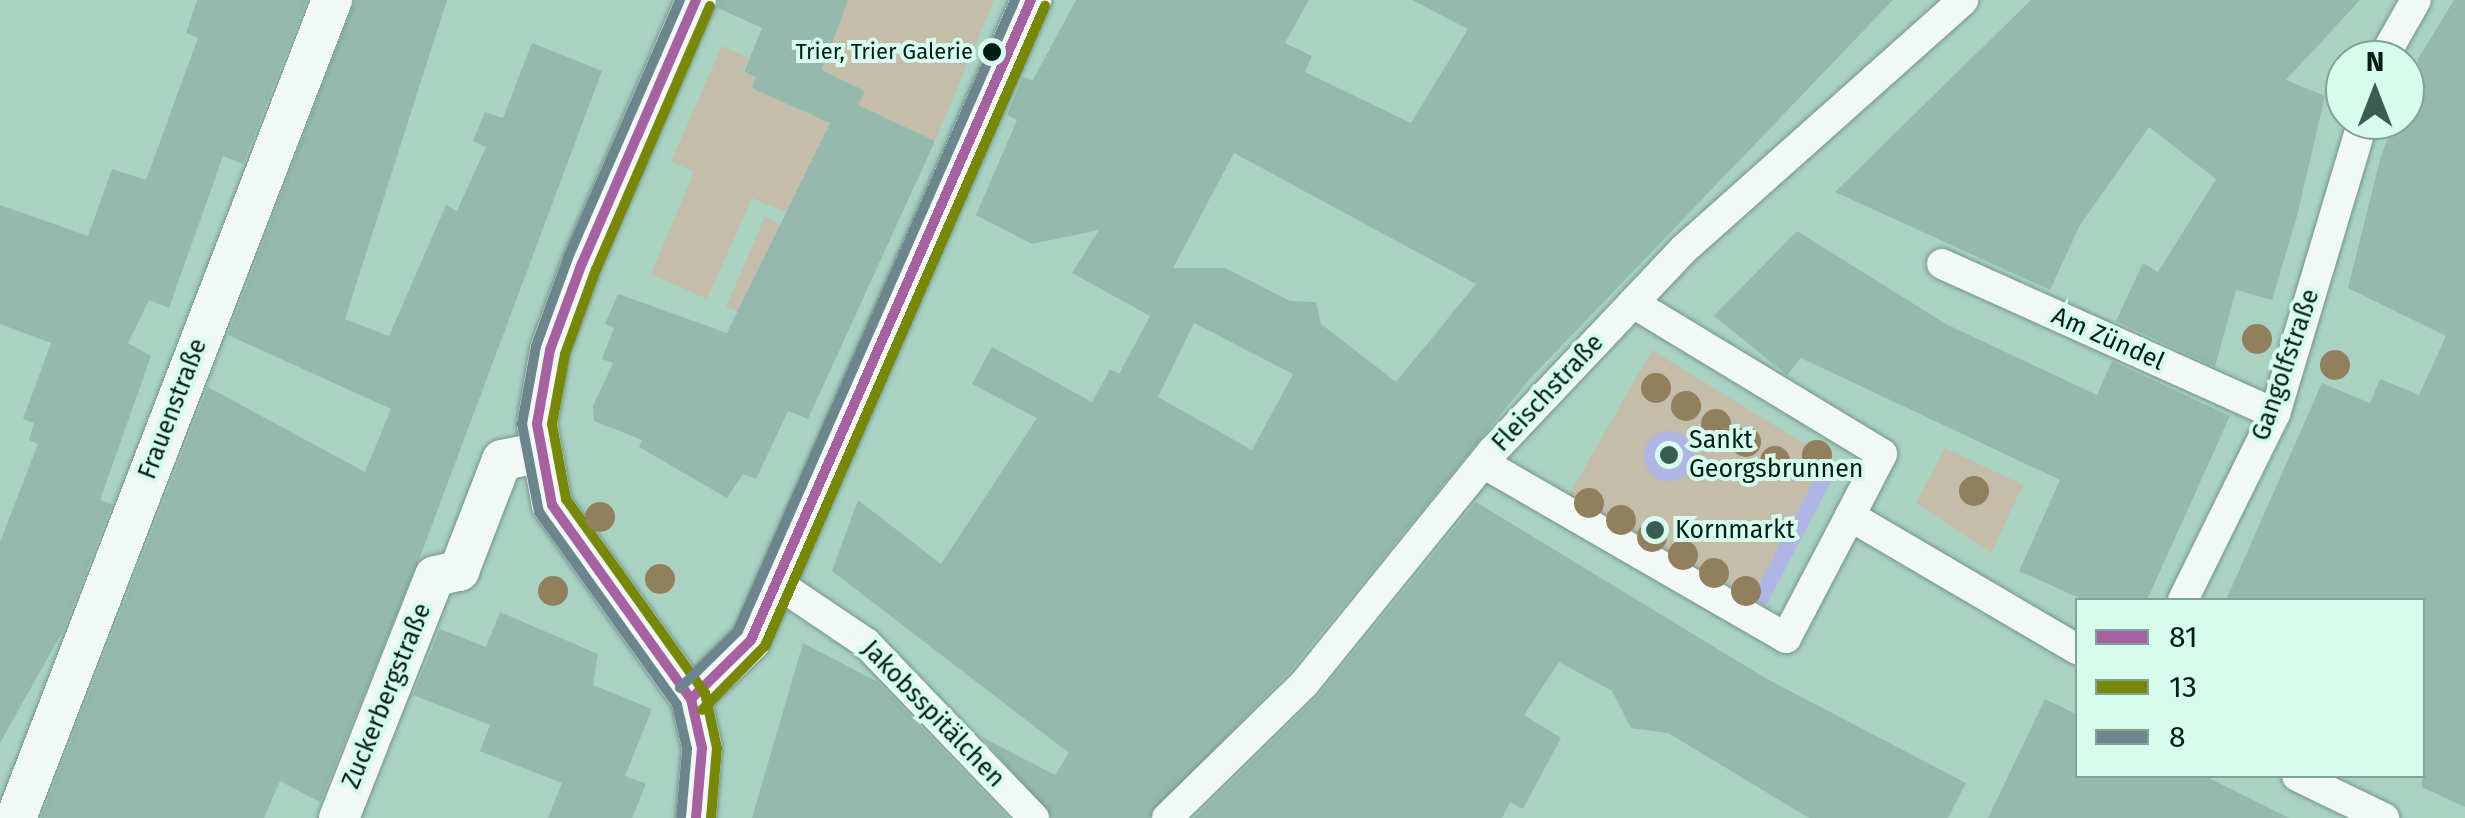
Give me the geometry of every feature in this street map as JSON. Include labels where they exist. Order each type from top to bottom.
[{"type":"street","name":"Frauenstraße","points":[[16,818],[332,0]]},
{"type":"street","points":[[696,0],[582,263],[540,395],[539,453],[552,505],[690,700],[702,748],[696,818]]},
{"type":"street","points":[[690,700],[738,659],[777,583],[872,347],[1032,0]]},
{"type":"street","name":"Fleischstraße","points":[[1167,818],[1304,684],[1483,462],[1633,302],[1963,0]]},
{"type":"street","points":[[2393,40],[2416,0]]},
{"type":"street","name":"Gangolfstraße","points":[[2184,598],[2275,414],[2358,140]]},
{"type":"street","name":"Am Zündel","points":[[1942,264],[2275,414]]},
{"type":"street","points":[[1483,462],[1786,638],[1882,454],[1633,302]]},
{"type":"street","name":"Zuckerbergstraße","points":[[339,818],[435,576],[459,571],[502,460],[539,453]]},
{"type":"street","points":[[1850,516],[2068,645]]},
{"type":"street","name":"Jakobsspitälchen","points":[[777,583],[866,642],[1034,818]]},
{"type":"street","points":[[2301,778],[2384,818]]},
{"type":"shaded area","points":[[843,0],[994,0],[935,141],[903,126],[849,123],[864,91],[822,70]]},
{"type":"shaded area","points":[[722,46],[749,58],[743,72],[756,77],[752,88],[834,115],[790,214],[752,198],[707,299],[651,274],[694,172],[671,161]]},
{"type":"shaded area","points":[[765,217],[784,226],[738,312],[726,307]]},
{"type":"shaded area","points":[[1652,350],[1826,457],[1752,598],[1569,495]]},
{"type":"shaded area","points":[[1945,448],[2023,485],[1991,553],[1916,503]]},
{"type":"water","name":"Sankt Georgsbrunnen","points":[[1669,431],[1687,438],[1694,456],[1687,474],[1669,481],[1651,474],[1644,456],[1651,438]]},
{"type":"water","points":[[1826,457],[1840,464],[1766,606],[1752,598]]},
{"type":"building","points":[[197,0],[307,0],[243,164],[223,156],[169,308],[149,300],[128,343],[151,356],[100,500],[112,504],[64,629],[0,743],[0,542],[38,444],[29,440],[34,423],[23,419],[51,343],[0,324],[0,205],[88,236],[112,169],[146,180],[198,38],[186,33]]},
{"type":"building","points":[[355,0],[447,0],[345,319],[389,336],[446,205],[457,211],[486,147],[473,141],[485,112],[503,118],[532,43],[602,71],[420,557],[320,802],[280,781],[264,818],[41,818],[208,387],[365,472],[391,409],[228,335]]},
{"type":"building","points":[[719,0],[848,0],[822,70],[865,91],[858,105],[935,141],[808,419],[788,411],[756,479],[743,474],[727,498],[639,447],[642,440],[594,421],[593,406],[613,363],[602,359],[614,328],[605,324],[618,294],[727,333],[830,123],[752,88],[756,77],[744,72],[762,28],[718,8]]},
{"type":"building","points":[[1076,0],[1309,0],[1285,43],[1312,56],[1305,72],[1411,123],[1468,29],[1412,0],[1893,0],[1528,381],[1290,671],[1149,818],[1052,818],[982,737],[1055,775],[1069,753],[832,571],[858,500],[941,564],[1037,418],[972,384],[992,347],[1092,402],[1110,369],[1119,374],[1150,316],[1072,273],[1099,230],[1032,244],[976,215],[1017,120],[1007,115],[1023,77],[1033,80]],"holes":[[[1234,153],[1476,284],[1396,382],[1321,324],[1316,302],[1290,301],[1225,268],[1173,268]],[[1194,323],[1293,374],[1252,450],[1158,397]]]},
{"type":"building","points":[[2031,0],[2360,0],[2286,80],[2325,96],[2297,216],[2272,300],[2236,290],[2215,367],[2116,321],[2143,263],[2158,272],[2216,179],[2149,127],[2080,225],[2050,290],[1835,192]]},
{"type":"building","points":[[2454,0],[2465,0],[2465,807],[2422,787],[2425,598],[2227,598],[2322,383],[2370,403],[2380,379],[2419,395],[2446,336],[2348,288],[2387,140],[2425,140],[2425,48]]},
{"type":"building","points":[[1797,231],[1946,324],[2097,395],[2112,361],[2230,416],[2148,598],[2080,598],[2019,571],[2060,480],[1801,358],[1787,375],[1714,316]]},
{"type":"building","points":[[1476,502],[1767,679],[1966,783],[1948,818],[1809,818],[1668,733],[1631,728],[1612,691],[1559,662],[1524,715],[1561,738],[1523,809],[1510,802],[1502,818],[1194,818],[1318,696]]},
{"type":"building","points":[[500,612],[598,654],[593,685],[652,709],[625,776],[646,784],[632,818],[548,818],[562,783],[480,751],[490,725],[413,695],[440,629],[486,647]]},
{"type":"building","points":[[803,643],[878,682],[1008,818],[752,818]]},
{"type":"building","points":[[2045,699],[2075,714],[2075,778],[2209,778],[2289,818],[1988,818]]},
{"type":"transit line","name":"8","points":[[680,0],[568,258],[536,346],[522,424],[539,512],[677,705],[687,749],[681,817]]},
{"type":"transit line","name":"81","points":[[696,0],[582,263],[550,350],[537,424],[552,505],[691,699],[702,748],[696,818]]},
{"type":"transit line","name":"8","points":[[680,688],[738,631],[1015,0]]},
{"type":"transit line","name":"81","points":[[691,699],[751,640],[1031,0]]},
{"type":"transit line","name":"13","points":[[710,6],[596,269],[565,354],[552,424],[566,499],[705,693],[717,748],[711,818]]},
{"type":"transit line","name":"13","points":[[702,710],[765,646],[1045,6]]},
{"type":"place","name":"Trier, Trier Galerie","points":[[992,52]]},
{"type":"place","name":"Sankt Georgsbrunnen","points":[[1669,455]]},
{"type":"place","name":"Kornmarkt","points":[[1655,530]]}]
